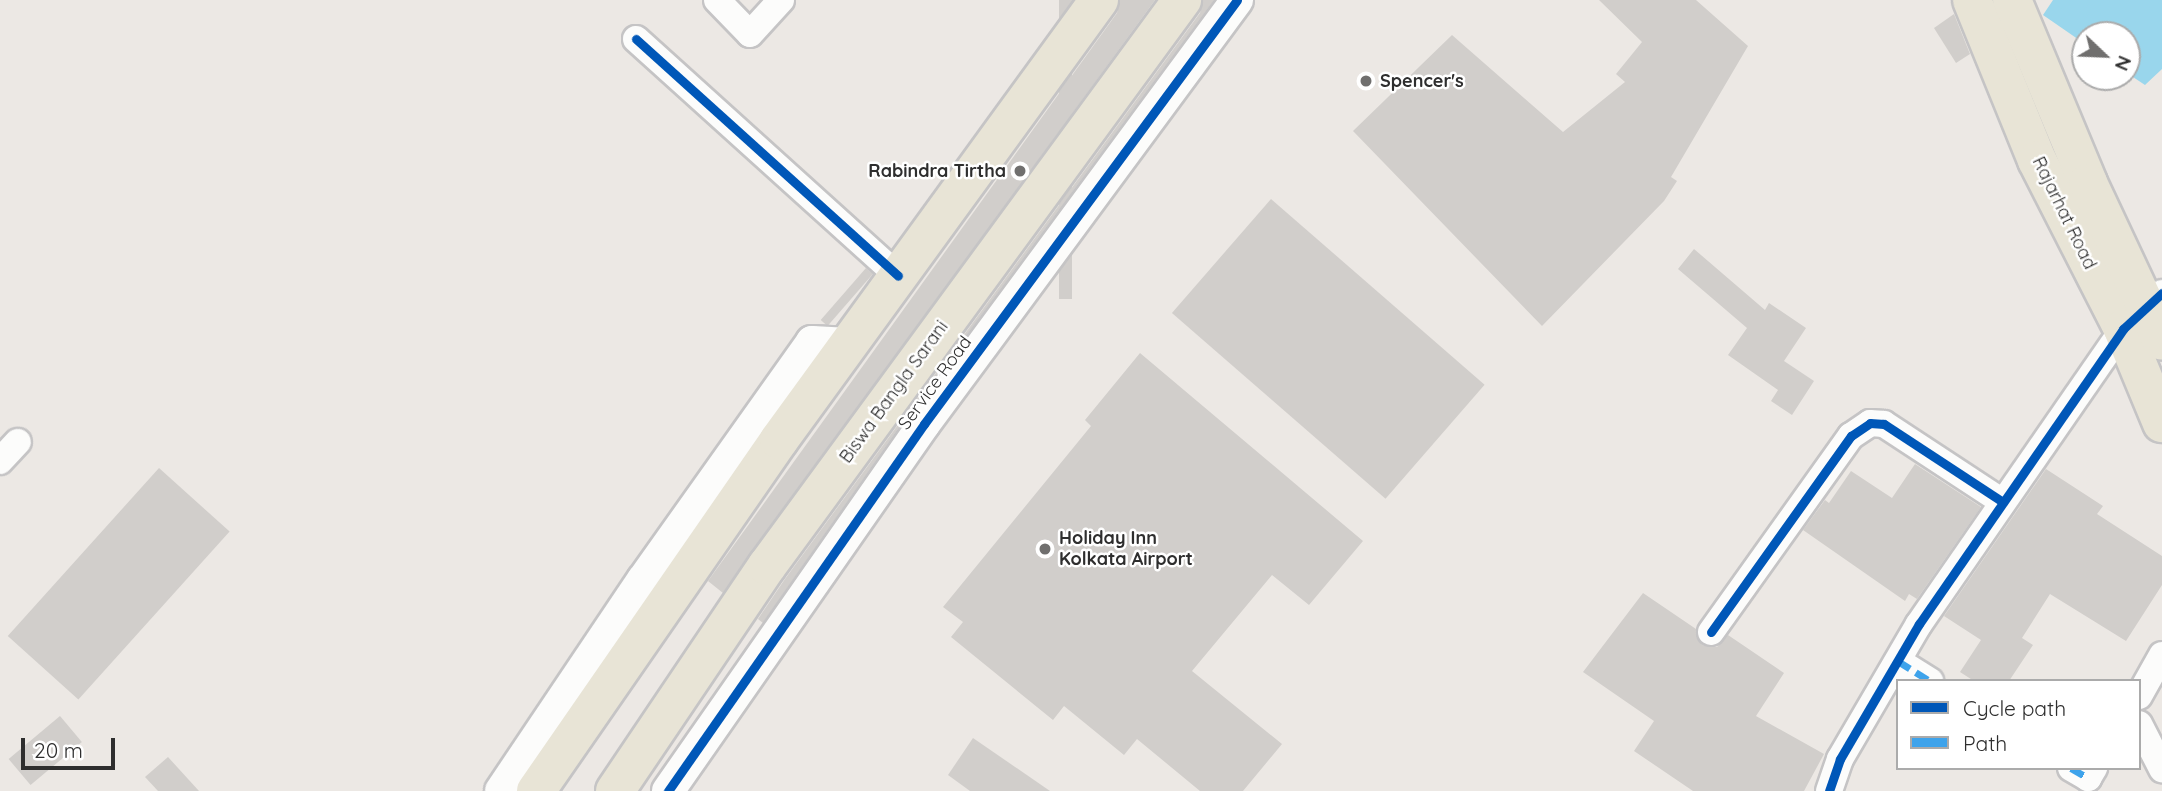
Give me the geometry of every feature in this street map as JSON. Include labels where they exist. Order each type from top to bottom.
[{"type":"main road","points":[[536,791],[656,586],[849,344],[1099,0]]},
{"type":"main road","name":"Biswa Bangla Sarani","points":[[615,791],[767,566],[1182,0]]},
{"type":"main road","name":"Rajarhat Road","points":[[1972,0],[2037,160],[2149,318]]},
{"type":"main road","name":"Rajarhat Road","points":[[2012,0],[2083,172],[2149,318],[2162,423]]},
{"type":"street","points":[[717,0],[751,34],[781,0]]},
{"type":"street","name":"Service Road","points":[[668,791],[908,447],[1237,0]]},
{"type":"street","points":[[636,39],[898,276]]},
{"type":"street","points":[[1829,791],[1840,759],[1898,661],[2001,502],[2149,318]]},
{"type":"street","points":[[1711,632],[1851,436],[1870,423],[1884,424],[2001,502]]},
{"type":"street","points":[[501,791],[656,586]]},
{"type":"street","points":[[2141,692],[2162,655]]},
{"type":"street","points":[[1898,661],[1927,679]]},
{"type":"street","points":[[2141,728],[2162,769]]},
{"type":"street","points":[[2074,770],[2088,778],[2093,770]]},
{"type":"water","points":[[2053,0],[2162,0],[2162,69],[2145,85],[2141,82],[2141,21],[2071,21],[2071,34],[2043,15]]},
{"type":"building","points":[[1059,0],[1072,0],[1072,299],[1059,299]]},
{"type":"building","points":[[1120,0],[1155,0],[723,593],[708,581],[1117,13]]},
{"type":"building","points":[[1203,0],[1214,0],[909,413],[763,623],[758,619],[785,579],[1200,13]]},
{"type":"building","points":[[1599,0],[1696,0],[1748,46],[1671,177],[1677,181],[1664,201],[1542,326],[1353,131],[1452,35],[1563,132],[1625,82],[1616,74],[1642,42]]},
{"type":"building","points":[[1954,14],[1970,54],[1956,63],[1934,28]]},
{"type":"building","points":[[1271,199],[1485,385],[1386,499],[1172,313]]},
{"type":"building","points":[[1694,249],[1765,310],[1769,303],[1806,328],[1784,361],[1814,381],[1792,415],[1771,401],[1778,390],[1728,355],[1747,328],[1678,269]]},
{"type":"building","points":[[866,268],[873,274],[828,326],[821,320]]},
{"type":"building","points":[[1140,353],[1363,541],[1309,605],[1272,575],[1192,671],[1282,744],[1243,791],[1200,791],[1137,739],[1124,755],[1064,706],[1053,720],[951,637],[963,622],[943,607],[1091,426],[1085,420]]},
{"type":"building","points":[[1915,464],[1981,507],[1917,599],[1909,594],[1905,601],[1803,530],[1825,500],[1829,503],[1851,471],[1892,498]]},
{"type":"building","points":[[159,468],[230,532],[78,700],[8,636]]},
{"type":"building","points":[[2046,469],[2103,506],[2097,514],[2162,556],[2162,585],[2126,641],[2050,594],[2022,638],[2033,645],[2010,679],[1971,679],[1960,672],[1981,640],[1944,616]]},
{"type":"building","points":[[1643,593],[1696,629],[1702,645],[1717,647],[1728,635],[1784,673],[1756,716],[1824,754],[1804,791],[1693,791],[1634,751],[1654,721],[1583,672]]},
{"type":"building","points":[[60,716],[82,742],[31,785],[9,759]]},
{"type":"building","points":[[973,738],[1050,791],[970,791],[948,775]]},
{"type":"building","points":[[168,757],[199,791],[158,791],[145,777]]},
{"type":"marked path","points":[[1898,661],[1927,679]]},
{"type":"marked path","points":[[2074,770],[2088,778]]},
{"type":"cycle path","points":[[668,791],[924,424],[1237,0]]},
{"type":"cycle path","points":[[636,39],[898,276]]},
{"type":"cycle path","points":[[1829,791],[1840,759],[1919,624],[2123,329],[2162,293]]},
{"type":"cycle path","points":[[1711,632],[1851,436],[1870,423],[1884,424],[2001,501]]},
{"type":"place","name":"Spencer's","points":[[1366,81]]},
{"type":"place","name":"Rabindra Tirtha","points":[[1020,171]]},
{"type":"place","name":"Holiday Inn Kolkata Airport","points":[[1045,549]]}]
